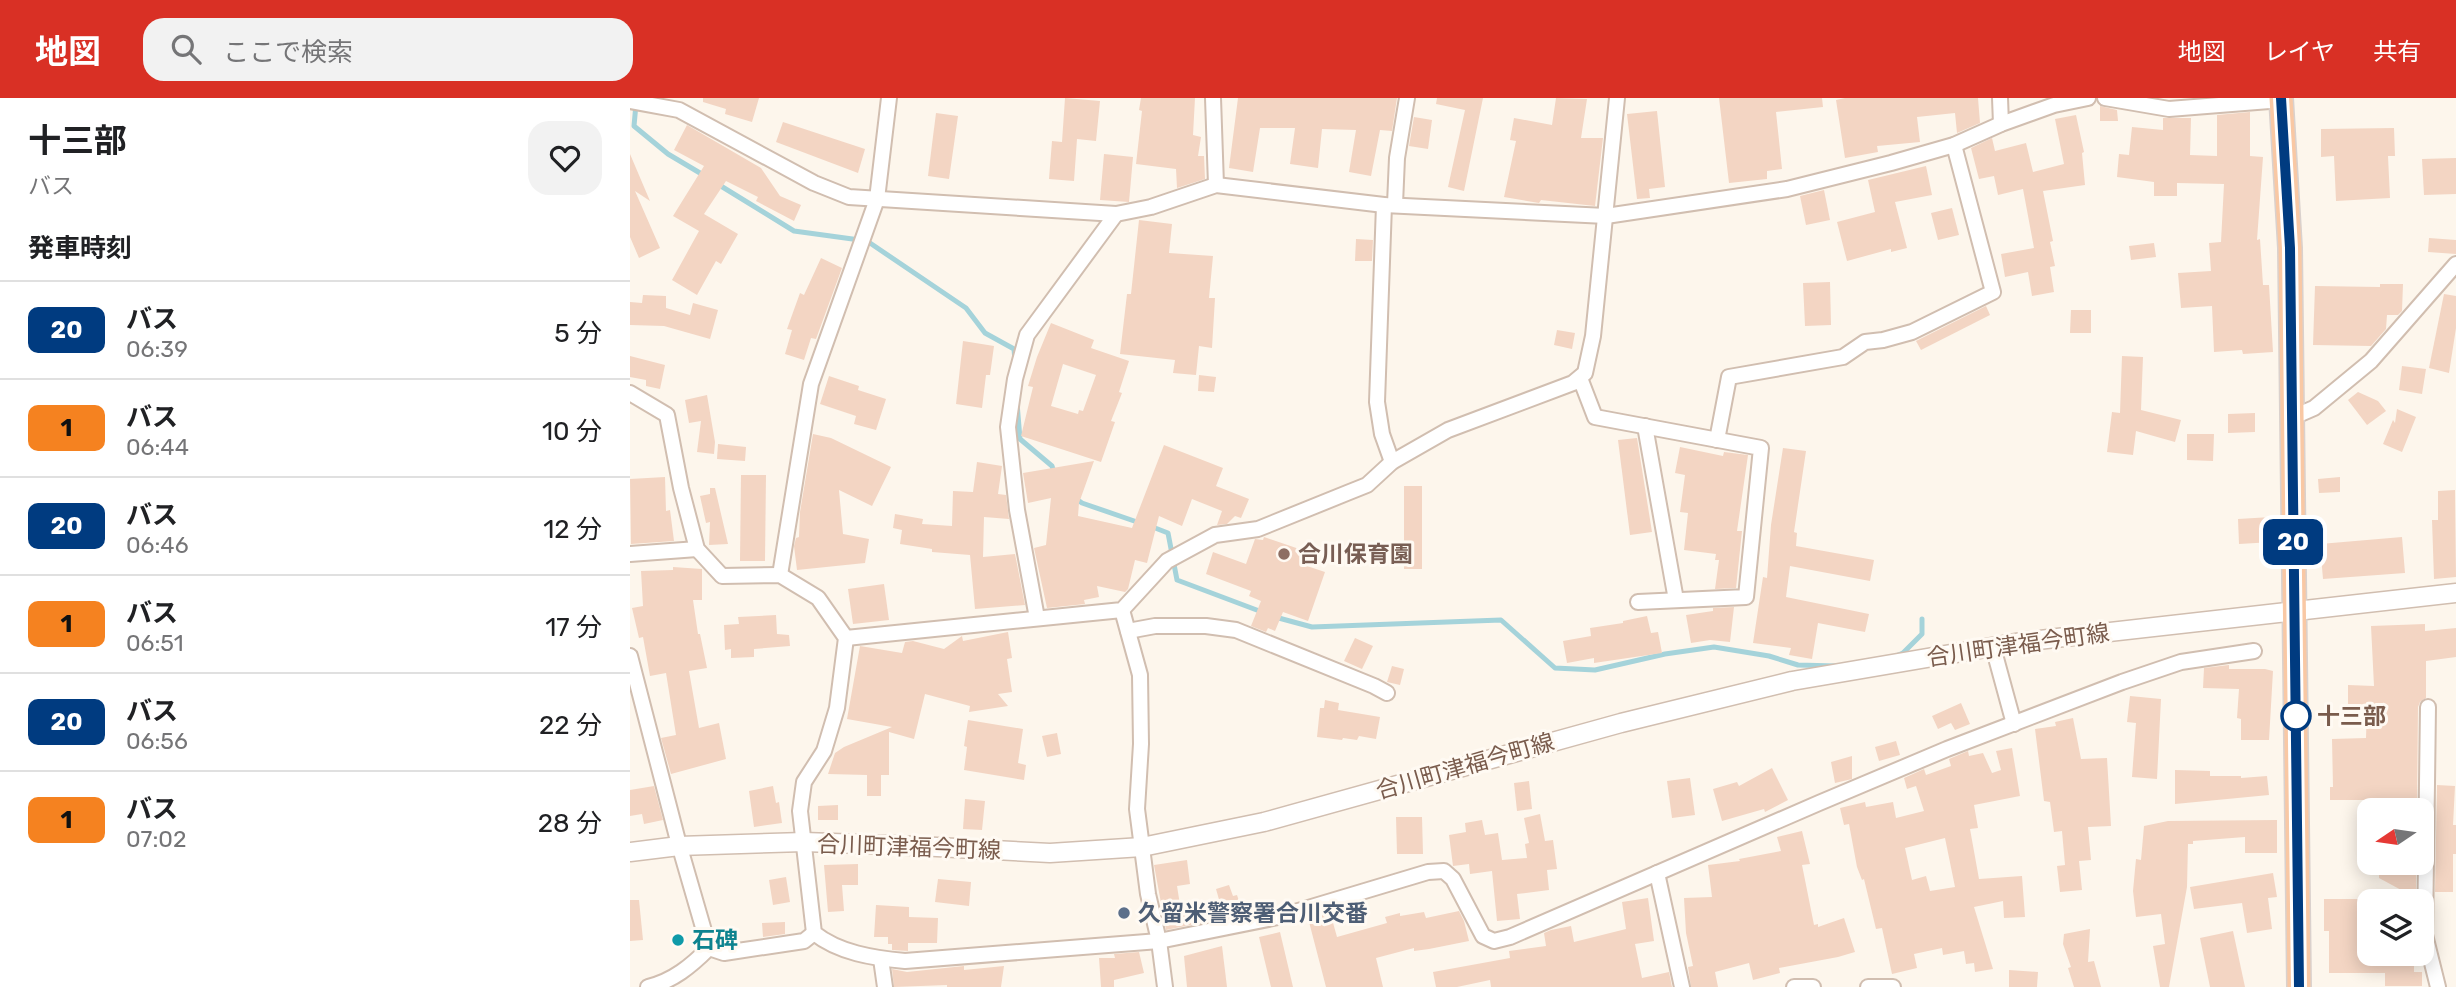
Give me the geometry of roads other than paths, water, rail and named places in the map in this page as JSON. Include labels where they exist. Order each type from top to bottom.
[{"type":"highway","points":[[2282,99],[2290,248],[2299,987]]},
{"type":"street","points":[[780,575],[811,384],[877,199],[889,98]]},
{"type":"street","points":[[1213,98],[1216,185]]},
{"type":"street","points":[[1392,462],[1382,434],[1377,401],[1389,204],[1406,98]]},
{"type":"street","points":[[846,638],[1122,610],[1167,561],[1215,535],[1258,528],[1367,485],[1392,462],[1448,430],[1573,383],[1586,373],[1593,336],[1617,98]]},
{"type":"street","points":[[2000,98],[2001,124]]},
{"type":"street","points":[[630,101],[655,101],[679,110],[814,183],[849,197],[1116,214],[1151,207],[1216,185],[1389,204],[1606,216],[1787,188],[1954,145],[2054,104],[2088,98]]},
{"type":"street","points":[[2105,98],[2169,109],[2282,99]]},
{"type":"street","points":[[1717,440],[1729,377],[1843,357],[1865,342],[1912,331],[1993,292],[1954,145]]},
{"type":"street","points":[[1037,618],[1017,510],[1008,427],[1015,379],[1027,335],[1116,214]]},
{"type":"street","points":[[2291,418],[2314,408],[2371,360],[2456,264]]},
{"type":"street","points":[[1580,377],[1595,417],[1761,448],[1746,597],[1638,602]]},
{"type":"street","points":[[630,393],[667,415],[681,488],[697,549],[722,576],[780,575],[818,598],[846,638],[837,708],[824,751],[804,782],[800,811],[814,933],[830,946],[881,958],[905,961],[1159,941],[1278,917],[1428,872],[1444,871],[1453,879],[1483,936],[1494,941],[1510,937],[1819,803],[2122,682],[2181,662],[2254,651]]},
{"type":"street","points":[[1645,426],[1676,600]]},
{"type":"street","points":[[630,554],[697,549]]},
{"type":"street","name":"合川町津福今町線","points":[[630,852],[679,846],[804,842],[1050,853],[1142,847],[1264,822],[1621,723],[1792,681],[1993,647],[2456,593]]},
{"type":"street","points":[[1122,610],[1140,676],[1141,744],[1137,809],[1148,894],[1159,941],[1165,987]]},
{"type":"street","points":[[1128,631],[1155,626],[1236,629],[1387,693]]},
{"type":"street","points":[[1993,647],[2014,724]]},
{"type":"street","points":[[630,656],[679,846],[709,948]]},
{"type":"street","points":[[2428,707],[2425,935],[2438,987]]},
{"type":"street","points":[[1657,873],[1682,987]]},
{"type":"street","points":[[709,948],[724,953],[804,941],[814,933]]},
{"type":"street","points":[[648,987],[658,985],[687,970],[709,948]]},
{"type":"street","points":[[881,958],[885,987]]},
{"type":"street","points":[[1794,987],[1813,987]]},
{"type":"street","points":[[1868,987],[1894,987]]},
{"type":"waterway","points":[[636,104],[634,126],[668,154],[705,176]]},
{"type":"waterway","points":[[716,183],[794,231],[867,241],[966,308],[985,333],[1014,349],[1015,361]]},
{"type":"waterway","points":[[1017,403],[1020,439],[1052,466],[1054,472]]},
{"type":"waterway","points":[[1075,498],[1082,503],[1140,523]]},
{"type":"waterway","points":[[1150,526],[1168,533],[1177,580],[1262,612]]},
{"type":"waterway","points":[[1275,617],[1312,627],[1501,620],[1555,668],[1595,670],[1665,654],[1714,647],[1769,656],[1798,665],[1836,666]]},
{"type":"waterway","points":[[1896,656],[1903,653],[1922,634],[1922,619]]},
{"type":"place","name":"合川保育園","points":[[1284,554]]},
{"type":"place","name":"十三部","points":[[2296,716]]},
{"type":"place","name":"久留米警察署合川交番","points":[[1124,913]]},
{"type":"place","name":"石碑","points":[[678,940]]}]
